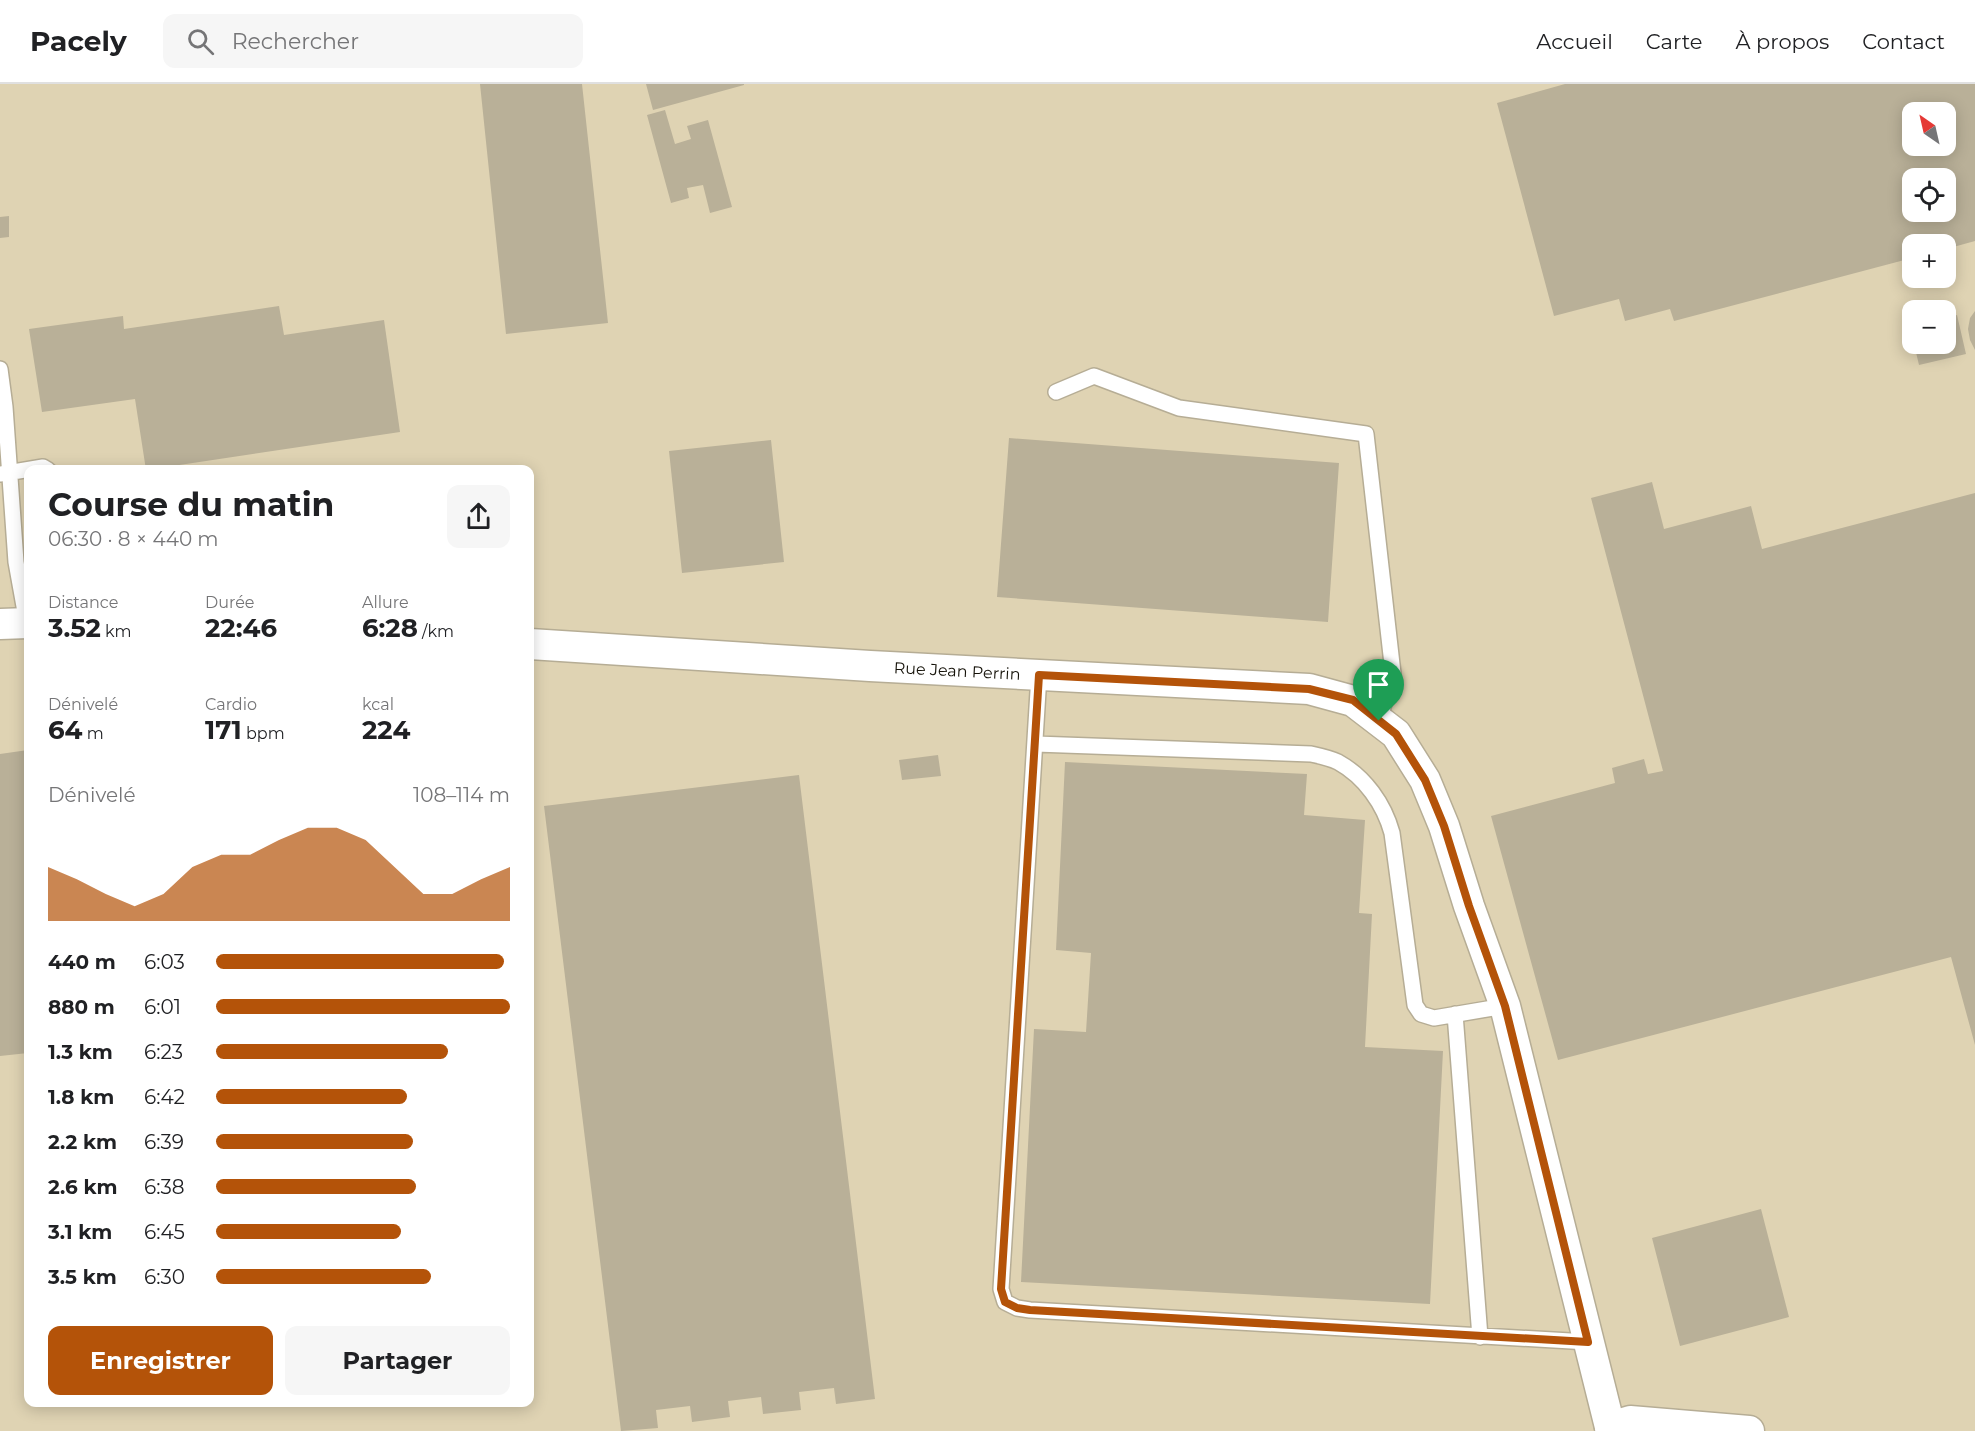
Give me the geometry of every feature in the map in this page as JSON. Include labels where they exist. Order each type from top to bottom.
[{"type":"street","name":"Rue Jean Perrin","points":[[534,644],[1309,689],[1353,700],[1396,734],[1425,780],[1444,826],[1469,906],[1505,1006],[1611,1429]]},
{"type":"street","points":[[1611,1429],[1630,1421],[1749,1431]]},
{"type":"lane","points":[[0,369],[5,407],[4,473],[16,562],[18,623]]},
{"type":"lane","points":[[1056,392],[1094,376],[1179,408],[1366,434],[1393,674],[1379,721]]},
{"type":"lane","points":[[4,473],[24,470]]},
{"type":"lane","points":[[1039,675],[1001,1289],[1005,1302],[1017,1308],[1030,1310],[1588,1342]]},
{"type":"lane","points":[[1035,744],[1311,754],[1338,762],[1360,779],[1376,796],[1386,812],[1392,833],[1415,1005],[1421,1014],[1434,1018],[1505,1006]]},
{"type":"lane","points":[[1455,1014],[1480,1337]]},
{"type":"shaded area","points":[[0,84],[1975,84],[1975,1431],[0,1431]]},
{"type":"building","points":[[480,84],[582,84],[608,323],[506,334]]},
{"type":"building","points":[[646,84],[744,84],[744,85],[653,110]]},
{"type":"building","points":[[1565,84],[1975,84],[1975,241],[1956,246],[1956,234],[1902,234],[1902,261],[1674,321],[1670,309],[1625,321],[1619,299],[1554,316],[1497,103]]},
{"type":"building","points":[[665,110],[675,144],[691,139],[687,126],[708,120],[732,207],[710,213],[703,185],[687,188],[689,198],[671,203],[647,115]]},
{"type":"building","points":[[9,216],[9,237],[0,238],[0,217]]},
{"type":"building","points":[[279,306],[284,335],[384,320],[400,432],[179,465],[145,465],[135,399],[42,412],[29,329],[123,316],[124,329]]},
{"type":"building","points":[[1975,311],[1975,350],[1968,329],[1970,318]]},
{"type":"building","points":[[1956,315],[1966,354],[1919,365],[1916,354],[1956,354]]},
{"type":"building","points":[[1009,438],[1339,463],[1328,622],[997,597]]},
{"type":"building","points":[[771,440],[784,562],[682,573],[669,451]]},
{"type":"building","points":[[1652,482],[1664,529],[1751,506],[1762,549],[1975,493],[1975,1045],[1951,957],[1558,1060],[1491,816],[1615,783],[1612,768],[1644,759],[1648,774],[1663,771],[1591,498]]},
{"type":"building","points":[[24,751],[24,1053],[0,1056],[0,754]]},
{"type":"building","points":[[938,755],[941,776],[902,780],[899,760]]},
{"type":"building","points":[[1065,762],[1307,774],[1304,815],[1365,820],[1359,913],[1372,914],[1365,1047],[1443,1051],[1430,1304],[1021,1282],[1034,1029],[1086,1032],[1091,953],[1056,950]]},
{"type":"building","points":[[799,775],[875,1399],[836,1404],[834,1388],[799,1392],[801,1410],[763,1414],[761,1397],[728,1401],[730,1417],[692,1422],[690,1406],[656,1410],[658,1428],[621,1431],[544,806]]},
{"type":"building","points":[[1761,1209],[1789,1317],[1680,1346],[1652,1238]]},
{"type":"route","points":[[1039,675],[1309,689],[1353,700],[1379,721],[1396,734],[1425,780],[1444,826],[1469,906],[1505,1006],[1588,1342],[1030,1310],[1017,1308],[1005,1302],[1001,1289],[1039,675]]}]
